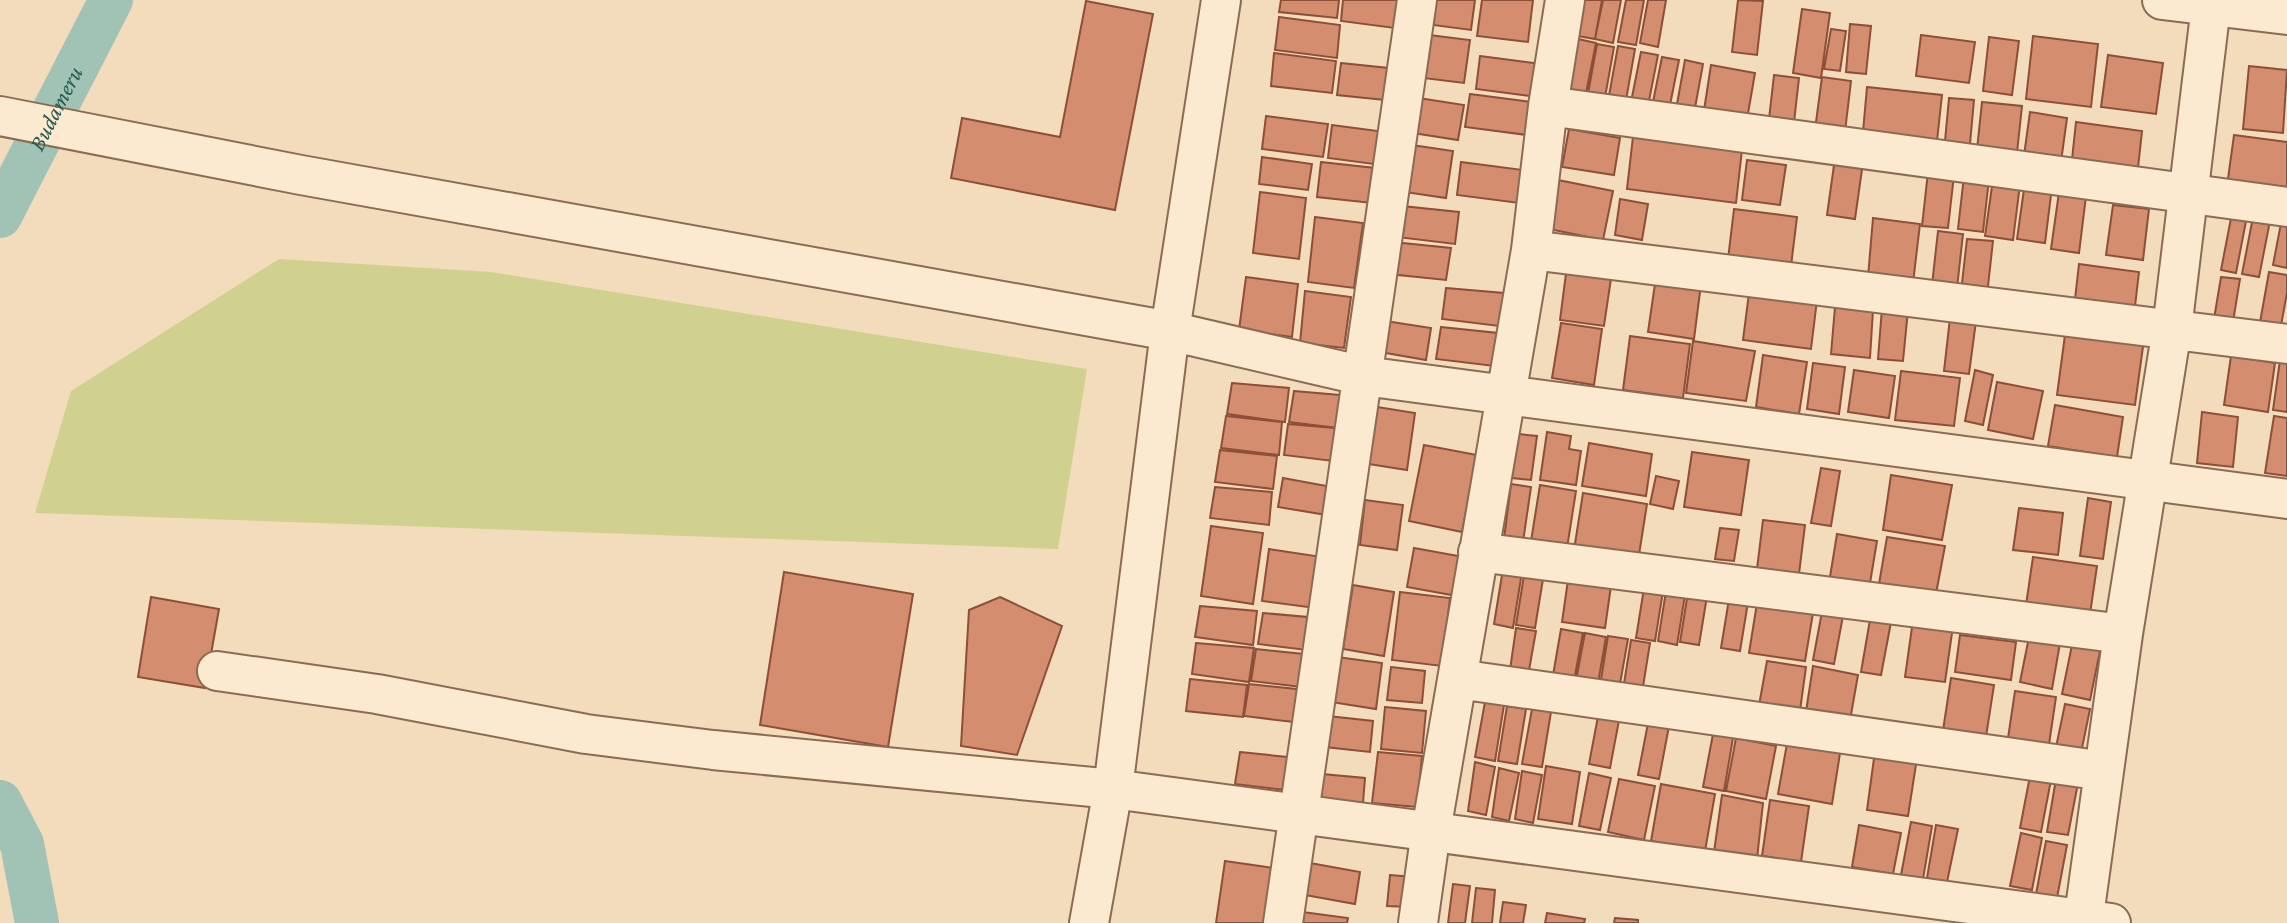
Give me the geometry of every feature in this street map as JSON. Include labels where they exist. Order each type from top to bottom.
[{"type":"street","points":[[1089,923],[1113,789],[1170,331],[1221,0]]},
{"type":"street","points":[[1283,923],[1417,0]]},
{"type":"street","points":[[1418,923],[1431,831],[1531,250],[1548,106],[1565,0]]},
{"type":"street","points":[[2162,0],[2287,15]]},
{"type":"street","points":[[217,671],[377,694],[586,734],[713,750],[1113,789],[2092,922],[2104,771],[2172,329],[2211,6]]},
{"type":"street","points":[[1548,106],[2287,206]]},
{"type":"street","points":[[0,116],[301,175],[1170,331],[1364,376],[2287,499]]},
{"type":"street","points":[[1531,250],[2287,344]]},
{"type":"street","points":[[1478,552],[2123,634]]},
{"type":"street","points":[[1458,679],[2104,771]]},
{"type":"green space","points":[[279,259],[491,272],[1087,369],[1058,549],[35,513],[71,391]]},
{"type":"building","points":[[1281,0],[1339,0],[1337,18],[1279,12]]},
{"type":"building","points":[[1343,0],[1406,0],[1402,29],[1341,21]]},
{"type":"building","points":[[1421,0],[1475,0],[1471,30],[1418,23]]},
{"type":"building","points":[[1482,0],[1533,0],[1528,42],[1477,36]]},
{"type":"building","points":[[1579,0],[1602,0],[1595,39],[1572,35]]},
{"type":"building","points":[[1603,0],[1621,0],[1613,43],[1595,39]]},
{"type":"building","points":[[1626,0],[1644,0],[1636,45],[1618,42]]},
{"type":"building","points":[[1648,0],[1666,0],[1658,47],[1640,43]]},
{"type":"building","points":[[1738,0],[1763,1],[1757,55],[1732,52]]},
{"type":"building","points":[[1086,1],[1153,14],[1115,210],[951,178],[962,118],[1060,137]]},
{"type":"building","points":[[1802,9],[1830,13],[1821,78],[1793,73]]},
{"type":"building","points":[[1279,17],[1340,25],[1337,58],[1275,50]]},
{"type":"building","points":[[1850,24],[1871,26],[1866,74],[1846,72]]},
{"type":"building","points":[[1831,29],[1846,31],[1840,71],[1824,69]]},
{"type":"building","points":[[1421,34],[1470,40],[1464,83],[1415,77]]},
{"type":"building","points":[[1921,35],[1975,42],[1969,83],[1916,76]]},
{"type":"building","points":[[2033,36],[2098,44],[2091,107],[2026,99]]},
{"type":"building","points":[[1989,37],[2019,41],[2012,95],[1983,91]]},
{"type":"building","points":[[1574,38],[1596,43],[1585,98],[1564,95]]},
{"type":"building","points":[[1597,44],[1614,47],[1604,103],[1587,99]]},
{"type":"building","points":[[1618,46],[1635,49],[1625,106],[1608,101]]},
{"type":"building","points":[[1641,52],[1658,55],[1647,111],[1630,107]]},
{"type":"building","points":[[1274,53],[1336,61],[1332,93],[1271,86]]},
{"type":"building","points":[[2108,55],[2163,63],[2156,114],[2101,107]]},
{"type":"building","points":[[1480,56],[1542,64],[1538,97],[1476,89]]},
{"type":"building","points":[[1662,57],[1679,60],[1668,115],[1651,112]]},
{"type":"building","points":[[1685,60],[1703,64],[1693,119],[1675,115]]},
{"type":"building","points":[[1341,63],[1398,69],[1394,101],[1337,95]]},
{"type":"building","points":[[1711,65],[1755,73],[1746,125],[1703,117]]},
{"type":"building","points":[[2249,66],[2287,70],[2283,133],[2243,129]]},
{"type":"building","points":[[1774,75],[1799,78],[1793,131],[1768,128]]},
{"type":"building","points":[[1822,77],[1851,81],[1844,140],[1814,137]]},
{"type":"building","points":[[1867,87],[1942,95],[1936,150],[1862,143]]},
{"type":"building","points":[[1470,94],[1531,102],[1527,135],[1465,127]]},
{"type":"building","points":[[1412,97],[1464,105],[1458,140],[1406,132]]},
{"type":"building","points":[[1949,98],[1974,100],[1969,155],[1944,152]]},
{"type":"building","points":[[1982,102],[2022,106],[2016,162],[1976,159]]},
{"type":"building","points":[[2030,112],[2067,118],[2060,169],[2023,163]]},
{"type":"building","points":[[1266,116],[1328,124],[1323,157],[1262,149]]},
{"type":"building","points":[[2076,122],[2142,131],[2137,177],[2071,169]]},
{"type":"building","points":[[1332,125],[1393,133],[1389,166],[1328,158]]},
{"type":"building","points":[[1634,128],[1743,141],[1736,203],[1627,189]]},
{"type":"building","points":[[1569,129],[1620,138],[1614,175],[1562,167]]},
{"type":"building","points":[[2234,135],[2287,142],[2287,194],[2227,186]]},
{"type":"building","points":[[1405,144],[1453,151],[1446,198],[1398,191]]},
{"type":"building","points":[[1836,151],[1864,155],[1855,219],[1827,215]]},
{"type":"building","points":[[1262,157],[1312,164],[1308,190],[1259,184]]},
{"type":"building","points":[[1747,160],[1786,165],[1780,205],[1742,200]]},
{"type":"building","points":[[1321,162],[1375,168],[1372,203],[1317,197]]},
{"type":"building","points":[[1461,162],[1523,170],[1519,203],[1457,195]]},
{"type":"building","points":[[1928,172],[1954,175],[1948,228],[1922,226]]},
{"type":"building","points":[[1994,172],[2021,176],[2013,240],[1985,236]]},
{"type":"building","points":[[2026,175],[2053,179],[2045,243],[2017,239]]},
{"type":"building","points":[[1964,176],[1989,179],[1983,232],[1958,229]]},
{"type":"building","points":[[1558,180],[1613,191],[1603,240],[1549,229]]},
{"type":"building","points":[[2060,185],[2087,188],[2079,253],[2051,249]]},
{"type":"building","points":[[1260,192],[1306,198],[1299,259],[1253,253]]},
{"type":"building","points":[[1620,199],[1648,204],[1642,240],[1615,235]]},
{"type":"building","points":[[2113,205],[2149,209],[2143,260],[2106,255]]},
{"type":"building","points":[[1402,206],[1459,212],[1455,244],[1397,237]]},
{"type":"building","points":[[1734,209],[1797,217],[1791,266],[1728,259]]},
{"type":"building","points":[[2232,213],[2247,216],[2236,273],[2221,270]]},
{"type":"building","points":[[1315,217],[1363,223],[1354,288],[1308,282]]},
{"type":"building","points":[[2253,217],[2270,221],[2259,277],[2242,274]]},
{"type":"building","points":[[1873,218],[1920,224],[1913,283],[1868,277]]},
{"type":"building","points":[[2282,218],[2287,218],[2287,268],[2273,265]]},
{"type":"building","points":[[1938,231],[1963,234],[1957,288],[1932,285]]},
{"type":"building","points":[[1967,239],[1993,241],[1987,295],[1961,292]]},
{"type":"building","points":[[1393,242],[1451,248],[1446,280],[1389,274]]},
{"type":"building","points":[[1568,258],[1613,265],[1604,326],[1560,320]]},
{"type":"building","points":[[2079,264],[2139,272],[2134,315],[2074,308]]},
{"type":"building","points":[[1657,270],[1702,276],[1694,339],[1648,332]]},
{"type":"building","points":[[2269,272],[2287,275],[2287,293],[2280,331],[2259,328]]},
{"type":"building","points":[[1246,277],[1298,284],[1292,337],[1239,330]]},
{"type":"building","points":[[2221,277],[2240,279],[2232,328],[2213,325]]},
{"type":"building","points":[[1446,288],[1504,293],[1499,326],[1442,319]]},
{"type":"building","points":[[1305,291],[1351,297],[1344,348],[1300,343]]},
{"type":"building","points":[[1749,293],[1817,300],[1811,349],[1743,340]]},
{"type":"building","points":[[1835,307],[1873,310],[1870,358],[1831,354]]},
{"type":"building","points":[[1882,308],[1908,310],[1903,361],[1878,359]]},
{"type":"building","points":[[1950,318],[1976,321],[1969,374],[1944,371]]},
{"type":"building","points":[[1379,320],[1431,328],[1426,360],[1374,351]]},
{"type":"building","points":[[2067,320],[2145,332],[2135,405],[2057,395]]},
{"type":"building","points":[[1561,323],[1602,329],[1594,385],[1552,378]]},
{"type":"building","points":[[1441,327],[1498,333],[1494,366],[1436,359]]},
{"type":"building","points":[[1630,336],[1690,344],[1683,398],[1623,390]]},
{"type":"building","points":[[1693,341],[1755,351],[1746,401],[1686,393]]},
{"type":"building","points":[[2281,353],[2287,354],[2287,412],[2273,410]]},
{"type":"building","points":[[1763,355],[1807,362],[1799,414],[1756,407]]},
{"type":"building","points":[[2231,356],[2275,363],[2268,412],[2224,405]]},
{"type":"building","points":[[1813,363],[1845,367],[1839,414],[1807,409]]},
{"type":"building","points":[[1854,370],[1895,376],[1889,418],[1848,412]]},
{"type":"building","points":[[1975,370],[1993,375],[1983,425],[1965,421]]},
{"type":"building","points":[[1901,371],[1960,378],[1954,426],[1895,420]]},
{"type":"building","points":[[1997,382],[2043,391],[2033,439],[1988,430]]},
{"type":"building","points":[[1232,383],[1289,388],[1285,422],[1227,414]]},
{"type":"building","points":[[1294,391],[1351,396],[1346,429],[1289,422]]},
{"type":"building","points":[[2055,405],[2123,417],[2117,457],[2048,446]]},
{"type":"building","points":[[1371,406],[1415,413],[1407,470],[1362,463]]},
{"type":"building","points":[[2202,412],[2238,417],[2233,467],[2197,463]]},
{"type":"building","points":[[1226,416],[1282,422],[1279,455],[1221,448]]},
{"type":"building","points":[[2274,416],[2287,418],[2287,476],[2265,473]]},
{"type":"building","points":[[1288,424],[1346,429],[1341,462],[1284,455]]},
{"type":"building","points":[[1547,432],[1571,436],[1569,449],[1581,451],[1576,485],[1540,480]]},
{"type":"building","points":[[1518,434],[1537,436],[1531,480],[1512,478]]},
{"type":"building","points":[[1589,443],[1652,454],[1646,496],[1582,486]]},
{"type":"building","points":[[1424,445],[1477,455],[1462,532],[1409,521]]},
{"type":"building","points":[[1220,450],[1277,456],[1273,489],[1215,482]]},
{"type":"building","points":[[1692,452],[1749,460],[1741,515],[1684,507]]},
{"type":"building","points":[[1821,468],[1840,471],[1831,526],[1811,523]]},
{"type":"building","points":[[1891,475],[1952,485],[1942,540],[1883,530]]},
{"type":"building","points":[[1656,476],[1679,481],[1673,509],[1650,504]]},
{"type":"building","points":[[1283,478],[1332,487],[1327,515],[1278,507]]},
{"type":"building","points":[[1511,484],[1531,487],[1523,542],[1504,539]]},
{"type":"building","points":[[1540,485],[1576,491],[1567,548],[1531,541]]},
{"type":"building","points":[[1215,487],[1272,492],[1269,525],[1210,518]]},
{"type":"building","points":[[1583,493],[1647,504],[1638,561],[1574,550]]},
{"type":"building","points":[[2088,498],[2111,502],[2103,559],[2080,556]]},
{"type":"building","points":[[1365,500],[1403,505],[1397,550],[1360,545]]},
{"type":"building","points":[[2019,508],[2063,513],[2058,555],[2013,550]]},
{"type":"building","points":[[1763,520],[1805,525],[1798,582],[1756,577]]},
{"type":"building","points":[[1211,526],[1263,533],[1253,604],[1201,596]]},
{"type":"building","points":[[1720,528],[1739,530],[1734,561],[1715,559]]},
{"type":"building","points":[[1837,534],[1877,541],[1869,589],[1829,583]]},
{"type":"building","points":[[1887,537],[1945,546],[1935,599],[1878,590]]},
{"type":"building","points":[[1414,548],[1464,557],[1457,596],[1407,587]]},
{"type":"building","points":[[1269,549],[1322,557],[1315,608],[1262,601]]},
{"type":"building","points":[[2033,557],[2097,566],[2089,621],[2025,612]]},
{"type":"building","points":[[1503,569],[1522,572],[1513,628],[1494,624]]},
{"type":"building","points":[[1525,569],[1544,573],[1535,628],[1516,625]]},
{"type":"building","points":[[784,572],[913,594],[888,747],[760,725]]},
{"type":"building","points":[[1569,573],[1612,579],[1605,628],[1562,622]]},
{"type":"building","points":[[1645,582],[1664,585],[1655,641],[1636,638]]},
{"type":"building","points":[[1353,585],[1394,592],[1384,656],[1343,649]]},
{"type":"building","points":[[1667,585],[1686,589],[1677,645],[1658,641]]},
{"type":"building","points":[[1689,586],[1708,590],[1699,645],[1680,642]]},
{"type":"building","points":[[1400,592],[1450,598],[1442,666],[1392,660]]},
{"type":"building","points":[[1730,593],[1749,596],[1740,651],[1721,648]]},
{"type":"building","points":[[151,597],[219,609],[205,688],[138,677]]},
{"type":"building","points":[[1000,597],[1062,626],[1017,755],[961,746],[969,610]]},
{"type":"building","points":[[1758,597],[1814,607],[1805,661],[1749,653]]},
{"type":"building","points":[[1824,601],[1845,605],[1834,664],[1813,660]]},
{"type":"building","points":[[1200,606],[1257,611],[1253,645],[1195,637]]},
{"type":"building","points":[[1263,613],[1319,618],[1315,651],[1258,644]]},
{"type":"building","points":[[1871,614],[1892,617],[1881,675],[1861,672]]},
{"type":"building","points":[[1913,620],[1953,626],[1945,682],[1905,677]]},
{"type":"building","points":[[1516,628],[1536,631],[1526,687],[1508,684]]},
{"type":"building","points":[[1561,629],[1583,633],[1572,691],[1551,687]]},
{"type":"building","points":[[1585,633],[1606,637],[1596,695],[1574,691]]},
{"type":"building","points":[[1960,635],[2016,642],[2011,680],[1955,672]]},
{"type":"building","points":[[1608,636],[1628,639],[1618,695],[1599,692]]},
{"type":"building","points":[[2029,637],[2060,643],[2052,689],[2020,682]]},
{"type":"building","points":[[1631,640],[1650,643],[1641,699],[1622,696]]},
{"type":"building","points":[[1196,643],[1254,648],[1249,682],[1192,674]]},
{"type":"building","points":[[2072,645],[2100,651],[2090,700],[2062,694]]},
{"type":"building","points":[[1256,649],[1313,655],[1310,688],[1251,681]]},
{"type":"building","points":[[1337,657],[1382,663],[1376,709],[1331,702]]},
{"type":"building","points":[[1767,661],[1806,667],[1799,718],[1758,711]]},
{"type":"building","points":[[1813,666],[1858,675],[1849,726],[1805,718]]},
{"type":"building","points":[[1391,667],[1425,671],[1422,703],[1387,700]]},
{"type":"building","points":[[1951,678],[1994,685],[1985,743],[1942,737]]},
{"type":"building","points":[[1190,679],[1247,685],[1243,717],[1186,711]]},
{"type":"building","points":[[1249,684],[1306,690],[1302,723],[1244,716]]},
{"type":"building","points":[[2015,691],[2056,697],[2048,751],[2007,745]]},
{"type":"building","points":[[1485,702],[1504,705],[1495,761],[1475,757]]},
{"type":"building","points":[[2065,704],[2090,709],[2080,758],[2055,752]]},
{"type":"building","points":[[1507,706],[1526,709],[1517,764],[1498,761]]},
{"type":"building","points":[[1385,707],[1426,711],[1422,753],[1381,749]]},
{"type":"building","points":[[1532,709],[1551,712],[1542,767],[1522,764]]},
{"type":"building","points":[[1599,711],[1620,715],[1610,768],[1589,764]]},
{"type":"building","points":[[1328,716],[1373,721],[1370,752],[1325,747]]},
{"type":"building","points":[[1648,723],[1669,726],[1659,779],[1638,775]]},
{"type":"building","points":[[1713,734],[1733,738],[1724,791],[1703,787]]},
{"type":"building","points":[[1736,738],[1776,746],[1766,799],[1726,791]]},
{"type":"building","points":[[1788,738],[1841,747],[1832,804],[1778,794]]},
{"type":"building","points":[[1875,751],[1917,758],[1908,816],[1867,810]]},
{"type":"building","points":[[1240,752],[1297,758],[1294,791],[1235,784]]},
{"type":"building","points":[[1378,752],[1422,756],[1417,807],[1372,803]]},
{"type":"building","points":[[1475,762],[1495,767],[1486,815],[1468,811]]},
{"type":"building","points":[[1546,766],[1580,772],[1572,824],[1538,819]]},
{"type":"building","points":[[1499,768],[1519,773],[1509,821],[1492,817]]},
{"type":"building","points":[[1522,771],[1542,775],[1533,823],[1515,819]]},
{"type":"building","points":[[1311,773],[1365,778],[1363,803],[1309,797]]},
{"type":"building","points":[[1589,773],[1611,778],[1600,830],[1579,826]]},
{"type":"building","points":[[2030,776],[2051,780],[2041,832],[2020,828]]},
{"type":"building","points":[[1619,779],[1655,786],[1644,840],[1608,832]]},
{"type":"building","points":[[2056,779],[2078,783],[2068,835],[2047,832]]},
{"type":"building","points":[[1661,784],[1715,794],[1705,851],[1651,841]]},
{"type":"building","points":[[1722,795],[1763,803],[1757,859],[1714,852]]},
{"type":"building","points":[[1770,800],[1809,806],[1801,862],[1762,856]]},
{"type":"building","points":[[1911,822],[1932,826],[1923,879],[1901,875]]},
{"type":"building","points":[[1859,825],[1901,833],[1893,874],[1852,867]]},
{"type":"building","points":[[1936,825],[1958,829],[1947,882],[1927,878]]},
{"type":"building","points":[[2021,833],[2042,838],[2032,890],[2010,886]]},
{"type":"building","points":[[2046,841],[2067,845],[2057,898],[2036,894]]},
{"type":"building","points":[[1225,861],[1273,868],[1266,923],[1216,923]]},
{"type":"building","points":[[1310,863],[1360,872],[1355,904],[1305,895]]},
{"type":"building","points":[[1390,875],[1413,877],[1410,907],[1387,906]]},
{"type":"building","points":[[1453,884],[1470,886],[1465,923],[1448,923]]},
{"type":"building","points":[[1476,888],[1495,890],[1492,923],[1472,923]]},
{"type":"building","points":[[1503,902],[1526,905],[1523,923],[1500,923]]},
{"type":"building","points":[[1295,911],[1348,918],[1347,923],[1293,923]]},
{"type":"building","points":[[1547,913],[1585,919],[1584,923],[1545,923]]},
{"type":"building","points":[[1615,918],[1638,920],[1638,923],[1614,923]]},
{"type":"waterway","name":"Budameru","points":[[0,216],[111,0]]},
{"type":"waterway","name":"Budameru","points":[[0,802],[22,844],[37,923]]}]
